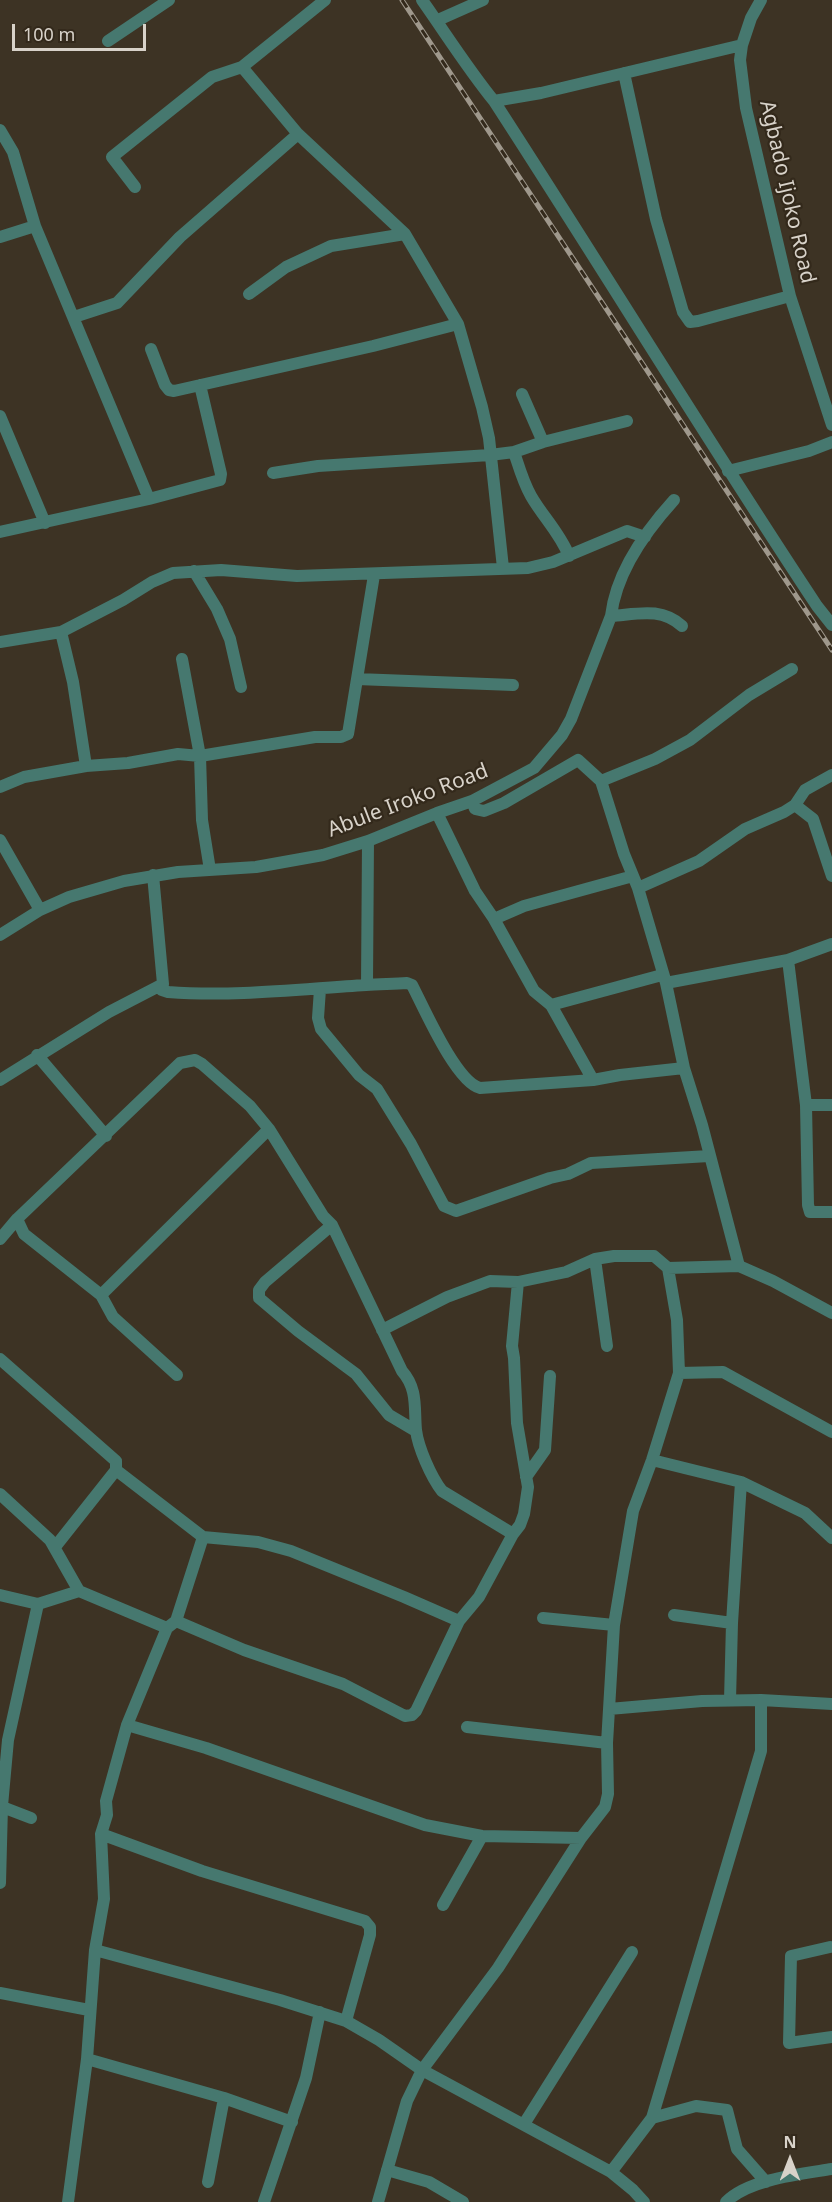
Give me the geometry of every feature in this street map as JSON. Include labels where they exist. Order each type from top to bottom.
[{"type":"street","points":[[108,41],[169,0]]},
{"type":"street","points":[[135,187],[111,157],[212,77],[242,68],[325,0]]},
{"type":"street","points":[[422,0],[438,20],[475,79],[494,101],[641,330],[728,471],[832,625]]},
{"type":"street","points":[[438,20],[483,0]]},
{"type":"street","name":"Agbado Ijoko Road","points":[[761,0],[751,18],[742,45],[740,60],[746,108],[790,296],[829,407],[832,425]]},
{"type":"street","points":[[494,101],[541,93],[742,45]]},
{"type":"street","points":[[242,68],[298,134],[405,234],[458,324],[483,406],[503,568]]},
{"type":"street","points":[[624,73],[656,219],[683,312],[690,321],[698,321],[790,296]]},
{"type":"street","points":[[0,130],[13,152],[35,226],[148,499]]},
{"type":"street","points":[[74,317],[117,303],[180,237],[298,134]]},
{"type":"street","points":[[0,237],[35,226]]},
{"type":"street","points":[[249,294],[286,267],[331,246],[405,234]]},
{"type":"street","points":[[151,349],[169,390],[200,386],[458,324]]},
{"type":"street","points":[[0,532],[148,499],[220,480],[221,474],[200,386]]},
{"type":"street","points":[[522,394],[543,442]]},
{"type":"street","points":[[0,416],[45,523]]},
{"type":"street","points":[[273,473],[318,466],[514,452],[543,442],[627,421]]},
{"type":"street","points":[[728,471],[809,451],[832,442]]},
{"type":"street","points":[[514,452],[532,497],[563,540],[569,556]]},
{"type":"street","name":"Abule Iroko Road","points":[[0,935],[40,910],[96,888],[153,875],[256,867],[307,858],[368,841],[472,801],[534,768],[562,735],[581,695],[611,616],[619,583],[630,560],[674,501]]},
{"type":"street","points":[[0,642],[61,632],[172,573],[221,570],[297,576],[374,575],[528,568],[569,556],[627,531],[645,537]]},
{"type":"street","points":[[194,571],[217,609],[230,639],[241,687]]},
{"type":"street","points":[[0,787],[24,777],[86,766],[128,763],[178,754],[200,756],[278,742],[315,737],[341,737],[348,734],[351,728],[374,575]]},
{"type":"street","points":[[611,616],[661,613],[672,617],[682,626]]},
{"type":"street","points":[[61,632],[74,682],[86,766]]},
{"type":"street","points":[[182,659],[200,756],[202,820],[210,870]]},
{"type":"street","points":[[601,781],[655,759],[690,740],[749,695],[792,669]]},
{"type":"street","points":[[357,679],[513,685]]},
{"type":"street","points":[[472,801],[475,810],[484,811],[504,803],[578,760],[601,781],[664,979],[684,1068],[702,1125],[739,1266]]},
{"type":"street","points":[[494,919],[524,906],[635,882],[699,861],[745,829],[795,805],[805,790],[832,775]]},
{"type":"street","points":[[795,805],[813,819],[832,876]]},
{"type":"street","points":[[437,813],[475,891],[494,919],[534,991],[551,1005],[593,1080]]},
{"type":"street","points":[[0,840],[40,910]]},
{"type":"street","points":[[367,984],[368,841]]},
{"type":"street","points":[[153,875],[162,990],[179,993],[320,990],[367,984],[407,983],[412,985],[446,1051],[468,1082],[480,1088],[593,1080],[684,1068]]},
{"type":"street","points":[[551,1005],[664,979],[788,960],[832,944]]},
{"type":"street","points":[[788,960],[806,1105],[808,1205],[810,1212],[832,1212]]},
{"type":"street","points":[[0,1080],[109,1012],[163,984]]},
{"type":"street","points":[[320,990],[318,1018],[321,1029],[359,1075],[377,1089],[411,1144],[444,1206],[450,1210],[456,1211],[527,1185],[568,1174],[591,1163],[709,1156]]},
{"type":"street","points":[[37,1055],[106,1136]]},
{"type":"street","points":[[0,1239],[17,1219],[180,1063],[195,1060],[202,1064],[250,1106],[269,1129],[323,1216],[332,1225],[402,1371],[409,1379],[416,1403],[416,1431],[430,1470],[441,1491],[513,1534]]},
{"type":"street","points":[[806,1105],[832,1105]]},
{"type":"street","points":[[101,1295],[269,1129]]},
{"type":"street","points":[[17,1219],[24,1234],[101,1295],[112,1317],[177,1375]]},
{"type":"street","points":[[332,1225],[265,1282],[259,1290],[259,1298],[298,1331],[356,1374],[389,1414],[416,1431]]},
{"type":"street","points":[[382,1330],[458,1292],[490,1281],[518,1282],[566,1272],[595,1259],[614,1256],[654,1256],[669,1268],[739,1266],[773,1281],[832,1313]]},
{"type":"street","points":[[595,1259],[608,1346]]},
{"type":"street","points":[[378,2202],[407,2101],[423,2070],[498,1968],[581,1839],[605,1807],[608,1794],[607,1743],[614,1625],[633,1511],[652,1460],[679,1373],[678,1320],[669,1268]]},
{"type":"street","points":[[0,1595],[38,1604],[79,1591],[343,1684],[405,1716],[412,1715],[459,1621],[479,1597],[520,1525],[527,1502],[526,1477],[517,1423],[512,1346],[518,1282]]},
{"type":"street","points":[[0,1359],[116,1461],[116,1470],[55,1547]]},
{"type":"street","points":[[679,1373],[723,1372],[832,1432]]},
{"type":"street","points":[[526,1477],[545,1450],[550,1376]]},
{"type":"street","points":[[652,1460],[741,1482],[805,1513],[832,1538]]},
{"type":"street","points":[[116,1470],[203,1537],[258,1542],[291,1551],[459,1621]]},
{"type":"street","points":[[730,1700],[732,1623],[741,1482]]},
{"type":"street","points":[[0,1494],[45,1534],[55,1547],[79,1591]]},
{"type":"street","points":[[68,2202],[87,2059],[95,1950],[104,1899],[101,1834],[107,1815],[106,1802],[127,1725],[172,1625],[203,1537]]},
{"type":"street","points":[[0,1883],[1,1806],[8,1740],[38,1604]]},
{"type":"street","points":[[674,1615],[732,1623]]},
{"type":"street","points":[[543,1617],[614,1625]]},
{"type":"street","points":[[609,1709],[730,1700],[832,1704]]},
{"type":"street","points":[[611,2172],[652,2118],[761,1751],[761,1700]]},
{"type":"street","points":[[0,1714],[13,1718]]},
{"type":"street","points":[[127,1725],[206,1748],[425,1825],[483,1836],[581,1839]]},
{"type":"street","points":[[467,1727],[607,1743]]},
{"type":"street","points":[[1,1806],[31,1818]]},
{"type":"street","points":[[101,1834],[202,1871],[365,1921],[370,1926],[370,1935],[346,2021]]},
{"type":"street","points":[[443,1905],[483,1836]]},
{"type":"street","points":[[832,1933],[831,1950],[790,1956],[789,2043],[832,2037]]},
{"type":"street","points":[[95,1950],[346,2021],[423,2070],[611,2172],[644,2202]]},
{"type":"street","points":[[525,2124],[632,1952]]},
{"type":"street","points":[[0,1993],[89,2010]]},
{"type":"street","points":[[264,2202],[306,2078],[320,2012]]},
{"type":"street","points":[[87,2059],[224,2098],[292,2122]]},
{"type":"street","points":[[208,2182],[224,2098]]},
{"type":"street","points":[[652,2118],[696,2106],[727,2110],[737,2149],[766,2182]]},
{"type":"street","points":[[726,2202],[735,2195],[776,2178],[832,2169]]},
{"type":"street","points":[[387,2170],[429,2182],[463,2202]]},
{"type":"railway","points":[[402,0],[832,650]]}]
